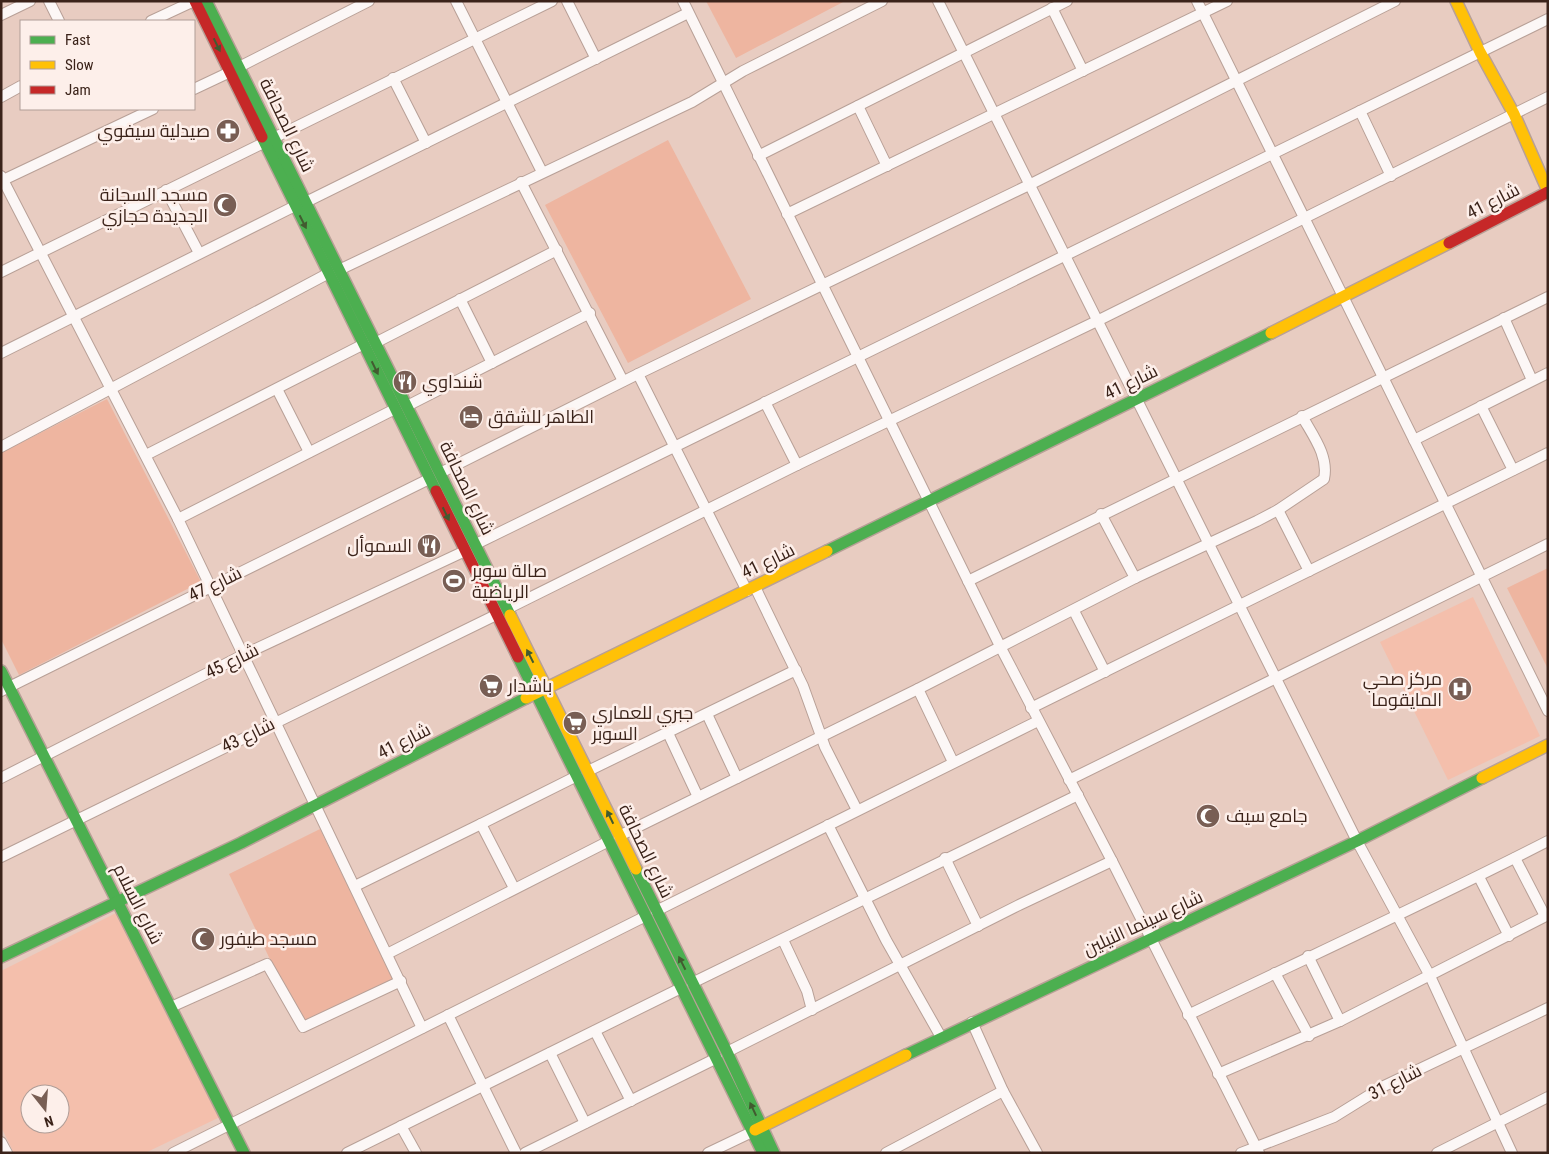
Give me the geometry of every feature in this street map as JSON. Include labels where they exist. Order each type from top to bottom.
[{"type":"main road","name":"شارع الصحافة","points":[[195,1],[234,69],[334,271],[369,344],[395,409],[576,776],[614,838]]},
{"type":"main road","name":"شارع الصحافة","points":[[206,1],[234,69]]},
{"type":"main road","points":[[1456,1],[1480,52],[1514,114],[1548,192]]},
{"type":"main road","name":"شارع 41","points":[[1,957],[316,805],[546,688],[1342,298],[1548,192]]},
{"type":"main road","name":"شارع الصحافة","points":[[369,344],[407,406],[588,771],[614,838],[651,913],[692,983],[722,1055],[757,1130],[774,1153]]},
{"type":"main road","name":"شارع السلام","points":[[1,671],[5,689],[44,756],[244,1153]]},
{"type":"main road","name":"شارع سينما النيلين","points":[[757,1130],[941,1036],[1357,841],[1548,745]]},
{"type":"main road","name":"شارع الصحافة","points":[[651,913],[681,988],[722,1055]]},
{"type":"main road","name":"شارع الصحافة","points":[[757,1130],[762,1153]]},
{"type":"street","points":[[1,15],[30,1]]},
{"type":"street","points":[[49,1],[58,20]]},
{"type":"street","points":[[153,20],[195,1]]},
{"type":"street","points":[[195,88],[369,1]]},
{"type":"street","points":[[456,1],[542,172]]},
{"type":"street","points":[[1,272],[552,1]]},
{"type":"street","points":[[567,1],[596,60]]},
{"type":"street","points":[[682,1],[1000,647],[1112,860],[1188,1016],[1257,1149]]},
{"type":"street","points":[[1,447],[334,271],[692,102],[723,82],[882,1]]},
{"type":"street","points":[[938,1],[1357,841],[1430,976],[1512,1153]]},
{"type":"street","points":[[758,156],[1066,1]]},
{"type":"street","points":[[1197,1],[1342,298],[1548,711]]},
{"type":"street","points":[[787,214],[1227,1]]},
{"type":"street","points":[[440,473],[623,381],[1029,185],[1395,1]]},
{"type":"street","points":[[1052,8],[1083,71]]},
{"type":"street","points":[[1,352],[199,253],[507,104],[688,13]]},
{"type":"street","points":[[476,544],[675,445],[1066,257],[1548,19]]},
{"type":"street","points":[[394,78],[426,143]]},
{"type":"street","points":[[1,97],[20,87]]},
{"type":"street","points":[[507,609],[707,512],[797,465],[890,423],[1098,321],[1548,97]]},
{"type":"street","points":[[858,106],[887,166]]},
{"type":"street","points":[[151,110],[2,179],[42,251],[178,519],[277,722],[422,1028]]},
{"type":"street","points":[[1360,111],[1391,176]]},
{"type":"street","points":[[521,182],[590,313],[623,381]]},
{"type":"street","points":[[166,190],[199,253]]},
{"type":"street","points":[[146,455],[557,250]]},
{"type":"street","points":[[968,581],[1101,514],[1548,297]]},
{"type":"street","points":[[460,300],[492,363]]},
{"type":"street","points":[[407,406],[590,313]]},
{"type":"street","points":[[1504,318],[1532,380]]},
{"type":"street","points":[[1414,440],[1548,373]]},
{"type":"street","points":[[638,374],[707,512],[796,670],[821,737],[857,810]]},
{"type":"street","points":[[276,389],[309,452]]},
{"type":"street","points":[[765,402],[797,465]]},
{"type":"street","points":[[1481,406],[1513,470]]},
{"type":"street","points":[[178,519],[395,409]]},
{"type":"street","points":[[387,954],[614,838],[1074,611],[1135,578],[1278,510],[1324,479],[1326,464],[1302,416]]},
{"type":"street","points":[[1032,708],[1548,453]]},
{"type":"street","name":"شارع 47","points":[[5,689],[429,479]]},
{"type":"street","points":[[1278,510],[1309,571]]},
{"type":"street","points":[[1101,514],[1135,578]]},
{"type":"street","points":[[1069,780],[1548,544]]},
{"type":"street","name":"شارع 45","points":[[1,778],[243,655],[465,551]]},
{"type":"street","points":[[1074,611],[1105,672]]},
{"type":"street","name":"شارع 43","points":[[2,856],[496,615]]},
{"type":"street","points":[[588,771],[796,670]]},
{"type":"street","points":[[918,689],[953,762]]},
{"type":"street","points":[[707,714],[737,778]]},
{"type":"street","points":[[173,1153],[1038,720]]},
{"type":"street","points":[[668,733],[698,797]]},
{"type":"street","points":[[355,886],[576,776]]},
{"type":"street","points":[[692,983],[783,940],[945,858],[1078,795]]},
{"type":"street","points":[[480,824],[514,888]]},
{"type":"street","points":[[828,825],[941,1036]]},
{"type":"street","points":[[1188,1016],[1308,956],[1479,877],[1548,841]]},
{"type":"street","points":[[945,858],[978,926]]},
{"type":"street","points":[[1218,1074],[1309,1036],[1546,916],[1515,858]]},
{"type":"street","points":[[525,1153],[1112,860]]},
{"type":"street","points":[[1479,877],[1509,936]]},
{"type":"street","points":[[783,940],[807,991],[812,1010]]},
{"type":"street","points":[[1308,956],[1340,1021]]},
{"type":"street","points":[[171,1008],[267,964],[302,1027],[400,981]]},
{"type":"street","points":[[1275,973],[1309,1036]]},
{"type":"street","points":[[352,1151],[681,988]]},
{"type":"street","name":"شارع 31","points":[[1241,1153],[1257,1149],[1334,1117],[1384,1086],[1548,1008]]},
{"type":"street","points":[[448,1015],[516,1153]]},
{"type":"street","points":[[972,1022],[1003,1091],[1037,1153]]},
{"type":"street","points":[[595,1031],[631,1101]]},
{"type":"street","points":[[550,1053],[585,1123]]},
{"type":"street","points":[[887,1153],[1003,1091]]},
{"type":"street","points":[[1437,1153],[1548,1097]]},
{"type":"street","points":[[401,1126],[416,1153]]},
{"type":"street","points":[[708,1153],[757,1130]]},
{"type":"shaded area","points":[[706,1],[845,1],[736,58]]},
{"type":"shaded area","points":[[668,140],[751,299],[628,363],[545,205]]},
{"type":"shaded area","points":[[107,399],[201,582],[19,675],[1,639],[1,453]]},
{"type":"shaded area","points":[[1548,568],[1548,669],[1507,588]]},
{"type":"shaded area","name":"مركز صحي المايقوما","points":[[1473,597],[1540,736],[1448,780],[1380,642]]},
{"type":"shaded area","points":[[320,829],[394,981],[302,1026],[229,874]]},
{"type":"shaded area","points":[[120,911],[220,1117],[145,1153],[14,1153],[1,1127],[1,971]]},
{"type":"traffic: fast","points":[[206,1],[510,615]]},
{"type":"traffic: fast","points":[[262,137],[436,491]]},
{"type":"traffic: fast","points":[[827,551],[1271,333]]},
{"type":"traffic: fast","points":[[518,657],[763,1153]]},
{"type":"traffic: fast","points":[[1,671],[244,1153]]},
{"type":"traffic: fast","points":[[1,957],[241,843],[526,698]]},
{"type":"traffic: fast","points":[[906,1055],[1357,841],[1482,778]]},
{"type":"traffic: fast","points":[[636,869],[727,1052],[774,1153]]},
{"type":"traffic: slow","points":[[1456,1],[1480,52],[1514,114],[1548,191]]},
{"type":"traffic: slow","points":[[1271,333],[1449,243]]},
{"type":"traffic: slow","points":[[526,698],[827,551]]},
{"type":"traffic: slow","points":[[510,615],[636,869]]},
{"type":"traffic: slow","points":[[1482,778],[1548,745]]},
{"type":"traffic: slow","points":[[755,1130],[906,1055]]},
{"type":"traffic: jam","points":[[195,1],[262,137]]},
{"type":"traffic: jam","points":[[1449,243],[1548,192]]},
{"type":"traffic: jam","points":[[436,491],[518,657]]},
{"type":"place","name":"صيدلية سيفوي","points":[[228,131]]},
{"type":"place","name":"مسجد السجانة الجديدة حجازي","points":[[225,205]]},
{"type":"place","name":"شنداوي","points":[[405,382]]},
{"type":"place","name":"الطاهر للشقق","points":[[471,417]]},
{"type":"place","name":"السموأل","points":[[429,546]]},
{"type":"place","name":"صالة سوبر الرياضية","points":[[454,581]]},
{"type":"place","name":"باشدار","points":[[491,686]]},
{"type":"place","name":"مركز صحي المايقوما","points":[[1460,689]]},
{"type":"place","name":"جبري للعماري السوبر","points":[[575,723]]},
{"type":"place","name":"جامع سيف","points":[[1208,816]]},
{"type":"place","name":"مسجد طيفور","points":[[203,939]]}]
